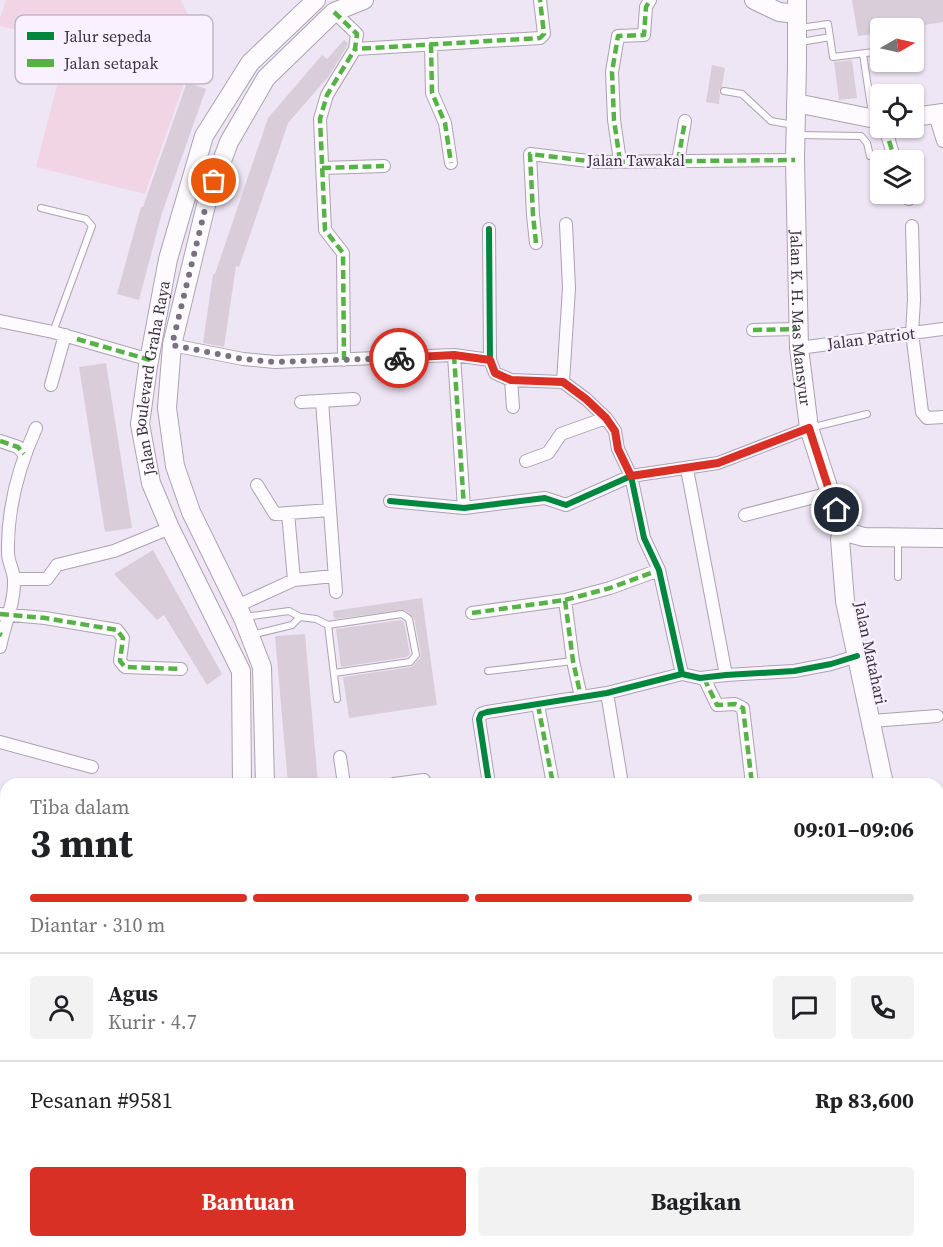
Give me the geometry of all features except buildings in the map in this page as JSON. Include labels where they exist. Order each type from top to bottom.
[{"type":"main road","name":"Jalan Boulevard Graha Raya","points":[[242,778],[241,671],[170,528],[151,483],[140,424],[150,360],[168,259],[204,135],[250,63],[322,7],[364,0]]},
{"type":"main road","points":[[754,0],[797,22]]},
{"type":"main road","name":"Jalan Boulevard Graha Raya","points":[[265,778],[262,667],[251,635],[190,512],[175,466],[167,408],[172,345],[207,201],[229,142],[266,78],[322,7]]},
{"type":"main road","name":"Jalan K. H. Mas Mansyur","points":[[797,22],[795,131],[797,329],[809,428],[830,493],[845,527]]},
{"type":"main road","points":[[796,103],[870,113]]},
{"type":"main road","points":[[924,116],[939,114]]},
{"type":"main road","points":[[845,527],[853,534],[864,537],[943,538]]},
{"type":"main road","name":"Jalan Matahari","points":[[845,527],[840,539],[845,601],[883,778]]},
{"type":"main road","points":[[241,671],[262,667]]},
{"type":"street","points":[[355,49],[540,38],[544,34],[540,0]]},
{"type":"street","points":[[620,161],[614,120],[612,72],[618,36],[644,35],[646,7],[650,0]]},
{"type":"street","points":[[322,7],[357,34],[355,49],[327,94],[320,119],[326,230],[343,254],[344,360]]},
{"type":"street","points":[[431,44],[432,93],[445,123],[451,163]]},
{"type":"street","points":[[939,114],[943,141]]},
{"type":"street","points":[[678,161],[685,121]]},
{"type":"street","name":"Jalan Tawakal","points":[[536,243],[532,215],[531,154],[597,162],[795,160]]},
{"type":"street","points":[[322,168],[384,166]]},
{"type":"street","points":[[563,382],[569,288],[566,224]]},
{"type":"street","points":[[912,226],[914,300],[912,333],[922,412],[927,418],[943,417]]},
{"type":"street","points":[[489,229],[490,360],[495,373],[511,380],[563,382],[586,399],[606,418],[615,431],[618,449],[631,476],[644,538],[659,570],[682,674]]},
{"type":"street","points":[[0,321],[65,335],[150,360]]},
{"type":"street","points":[[753,330],[797,329]]},
{"type":"street","name":"Jalan Patriot","points":[[799,348],[943,329]]},
{"type":"street","points":[[51,385],[65,335]]},
{"type":"street","points":[[172,345],[243,359],[275,362],[454,355],[490,360]]},
{"type":"street","points":[[454,355],[464,508]]},
{"type":"street","points":[[511,380],[513,407]]},
{"type":"street","points":[[301,402],[354,399]]},
{"type":"street","points":[[322,401],[336,592]]},
{"type":"street","points":[[526,461],[548,453],[561,434],[606,418]]},
{"type":"street","points":[[1,639],[14,579],[8,555],[10,519],[24,454],[36,428]]},
{"type":"street","points":[[390,501],[464,508],[545,498],[566,505],[631,476],[718,463],[809,428]]},
{"type":"street","points":[[0,441],[18,447],[24,454]]},
{"type":"street","points":[[687,469],[726,675]]},
{"type":"street","points":[[256,485],[275,514],[330,510]]},
{"type":"street","points":[[745,515],[830,493]]},
{"type":"street","points":[[288,513],[294,580]]},
{"type":"street","points":[[14,579],[47,579],[57,566],[114,551],[170,528]]},
{"type":"street","points":[[472,614],[565,600],[610,588],[659,570]]},
{"type":"street","points":[[240,612],[294,580],[334,576]]},
{"type":"street","points":[[565,600],[573,661],[581,697]]},
{"type":"street","points":[[5,614],[117,630],[123,638],[120,661],[125,667],[181,669]]},
{"type":"street","points":[[488,778],[478,719],[487,712],[608,693],[682,674],[704,678],[794,671],[857,656]]},
{"type":"street","points":[[704,678],[717,705],[735,704],[743,708],[751,778]]},
{"type":"street","points":[[608,693],[621,778]]},
{"type":"street","points":[[538,705],[552,778]]},
{"type":"street","points":[[872,721],[937,716]]},
{"type":"street","points":[[0,742],[92,767]]},
{"type":"street","points":[[340,757],[343,778]]},
{"type":"lane","points":[[797,22],[828,24],[833,57],[870,53]]},
{"type":"lane","points":[[797,22],[830,37]]},
{"type":"lane","points":[[863,54],[870,86]]},
{"type":"lane","points":[[724,91],[742,94],[771,121],[795,131],[861,136],[866,139],[870,156]]},
{"type":"lane","points":[[41,208],[86,219],[92,226],[65,335]]},
{"type":"lane","points":[[809,428],[867,414]]},
{"type":"lane","points":[[898,537],[898,577]]},
{"type":"lane","points":[[240,612],[289,611],[300,617],[316,619],[328,625],[402,614],[409,619],[416,655],[410,662],[334,673]]},
{"type":"lane","points":[[289,611],[292,625]]},
{"type":"lane","points":[[251,635],[292,625],[300,617]]},
{"type":"lane","points":[[328,625],[337,699]]},
{"type":"lane","points":[[488,671],[573,661]]},
{"type":"shaded area","points":[[6,0],[181,0],[188,15],[15,15],[15,30],[0,26]]},
{"type":"shaded area","points":[[57,84],[184,84],[145,194],[36,167]]},
{"type":"marked path","points":[[334,12],[357,34],[355,49],[540,38],[544,34],[540,0]]},
{"type":"marked path","points":[[620,161],[614,120],[612,72],[618,36],[644,35],[646,7],[650,0]]},
{"type":"marked path","points":[[431,44],[432,93],[445,123],[451,163]]},
{"type":"marked path","points":[[344,360],[343,253],[325,230],[320,119],[327,95],[355,49]]},
{"type":"marked path","points":[[678,161],[685,121]]},
{"type":"marked path","points":[[888,138],[892,150]]},
{"type":"marked path","points":[[536,243],[530,154],[597,162],[795,160]]},
{"type":"marked path","points":[[322,168],[384,166]]},
{"type":"marked path","points":[[753,330],[797,329]]},
{"type":"marked path","points":[[77,339],[150,360]]},
{"type":"marked path","points":[[454,355],[464,508]]},
{"type":"marked path","points":[[0,441],[18,447],[24,454]]},
{"type":"marked path","points":[[565,600],[610,588],[659,570]]},
{"type":"marked path","points":[[472,613],[565,600],[573,661],[581,697]]},
{"type":"marked path","points":[[0,614],[45,618],[117,630],[123,638],[120,661],[125,667],[181,669]]},
{"type":"marked path","points":[[704,678],[717,705],[735,704],[743,708],[751,778]]},
{"type":"marked path","points":[[538,705],[552,778]]},
{"type":"cycle path","points":[[489,229],[490,360],[495,373],[511,380],[563,382],[586,399],[606,418],[615,431],[618,449],[631,476],[644,538],[659,570],[682,674]]},
{"type":"cycle path","points":[[390,501],[464,508],[545,498],[566,505],[631,476],[718,463],[809,428]]},
{"type":"cycle path","points":[[488,778],[479,719],[481,714],[487,712],[607,693],[682,674],[700,678],[794,671],[857,656]]},
{"type":"way so far","points":[[214,181],[207,201],[172,345],[243,359],[275,362],[399,358]]},
{"type":"route","points":[[399,358],[454,355],[490,360],[495,373],[511,380],[563,382],[606,418],[615,431],[618,449],[631,476],[718,463],[809,428],[837,510]]}]
